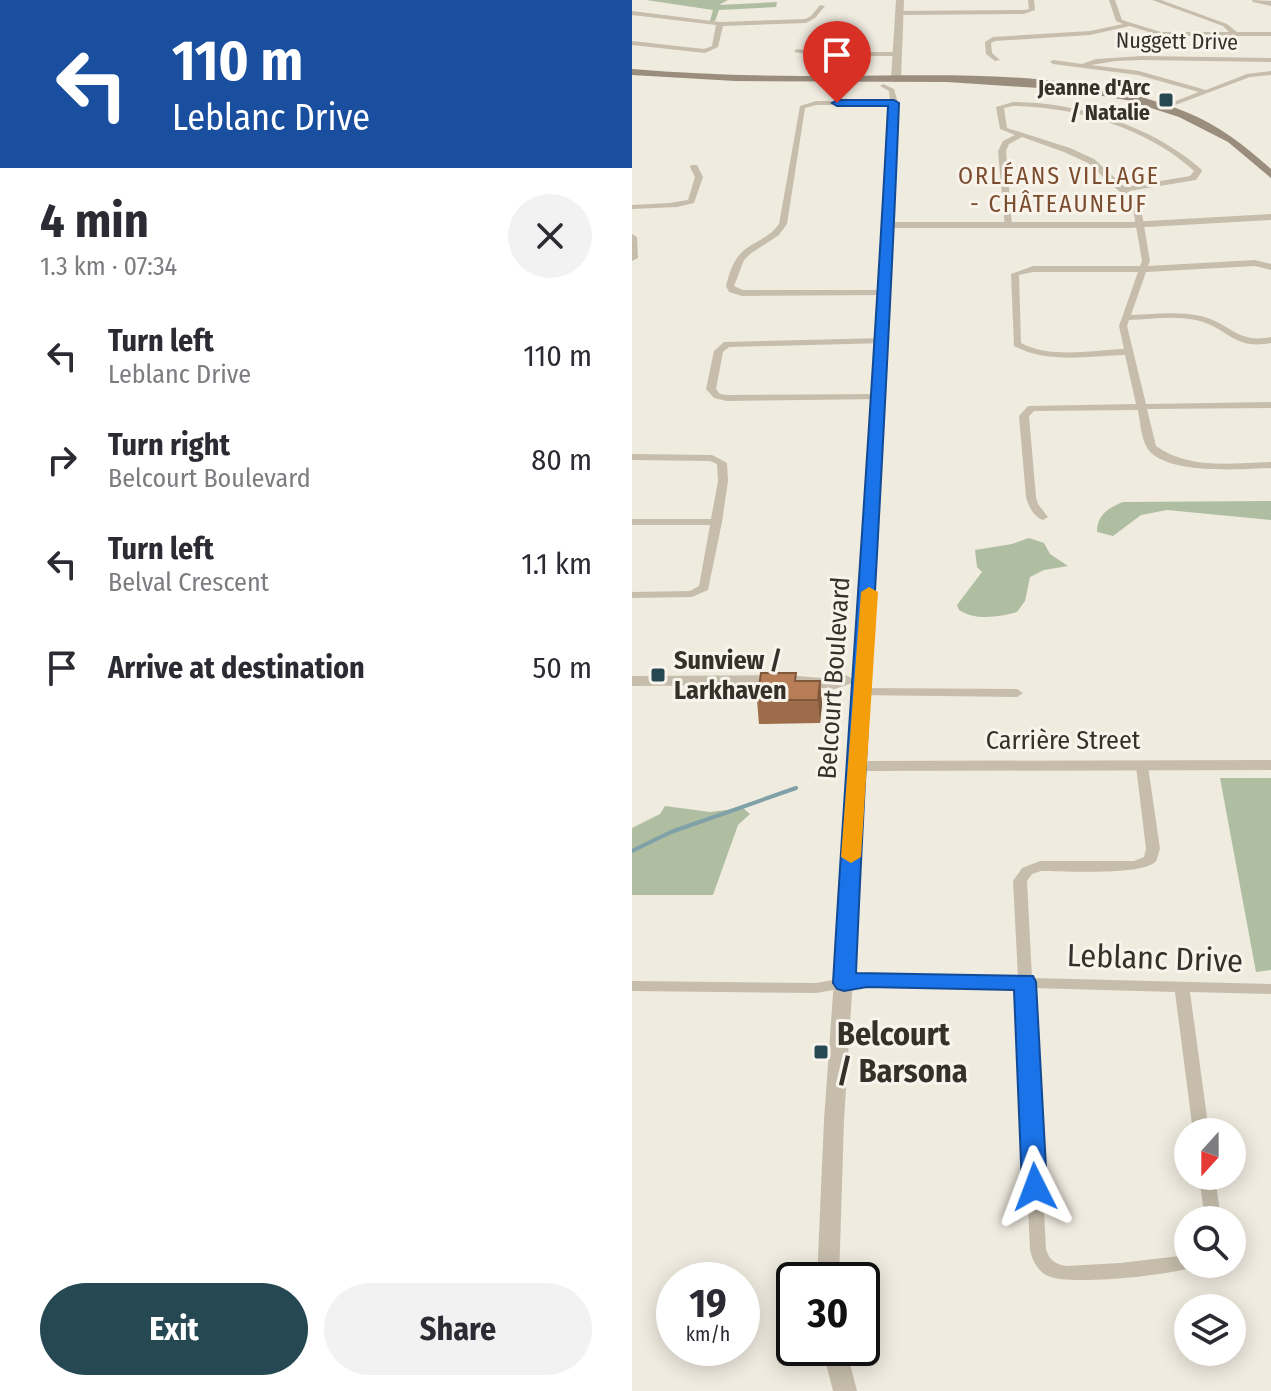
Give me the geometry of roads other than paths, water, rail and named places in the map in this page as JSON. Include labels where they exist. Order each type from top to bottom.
[{"type":"main road","points":[[632,69],[738,74],[1033,78],[1108,89],[1170,105],[1232,132],[1271,160]]},
{"type":"main road","points":[[896,76],[1031,82],[1140,102],[1191,120],[1226,138],[1248,152],[1271,175]]},
{"type":"street","points":[[896,76],[900,0]]},
{"type":"street","points":[[899,13],[1029,11],[1032,10],[1031,0]]},
{"type":"street","points":[[1112,0],[1116,19],[1161,34],[1271,34]]},
{"type":"street","points":[[1155,0],[1225,25],[1235,34]]},
{"type":"street","points":[[1256,0],[1271,4]]},
{"type":"street","points":[[632,13],[720,24],[806,21],[822,6]]},
{"type":"street","points":[[632,43],[705,51],[715,47],[720,24]]},
{"type":"street","points":[[997,60],[989,54],[988,42],[993,39],[1098,32],[1128,25]]},
{"type":"street","points":[[797,51],[817,54],[898,54]]},
{"type":"street","name":"Nuggett Drive","points":[[1084,65],[1095,59],[1136,57],[1271,60]]},
{"type":"street","points":[[1053,62],[1139,73],[1206,92]]},
{"type":"street","points":[[1170,105],[1249,75],[1271,73]]},
{"type":"street","points":[[883,86],[892,90],[894,103],[816,103],[802,107],[783,224],[776,234],[736,262],[730,286],[732,290],[742,293],[886,293]]},
{"type":"street","name":"Belcourt Boulevard","points":[[829,1262],[855,766],[856,684],[881,397],[894,103]]},
{"type":"street","points":[[1123,190],[1193,178],[1198,171],[1171,148],[1118,124],[1047,107],[1018,103],[1000,107],[1002,126],[1019,136],[1081,156],[1100,168],[1123,190],[1136,202],[1145,269],[1123,326],[1147,440],[1164,457],[1199,465],[1271,465]]},
{"type":"street","points":[[1008,225],[1002,151],[1006,143],[1019,136]]},
{"type":"street","points":[[632,207],[679,205],[691,201],[699,177],[694,167]]},
{"type":"street","points":[[888,225],[1141,225],[1271,217]]},
{"type":"street","points":[[632,237],[632,258]]},
{"type":"street","points":[[1128,352],[1038,352],[1021,348],[1017,344],[1013,277],[1018,272],[1033,269],[1145,269],[1255,263],[1271,267]]},
{"type":"street","points":[[1125,318],[1195,318],[1207,320],[1243,341],[1271,340]]},
{"type":"street","points":[[881,397],[727,398],[717,396],[711,389],[719,351],[727,344],[883,341]]},
{"type":"street","points":[[1043,517],[1033,505],[1031,497],[1026,410],[1046,405],[1271,405]]},
{"type":"street","points":[[632,457],[705,457],[719,460],[723,481],[706,583],[700,592],[632,595]]},
{"type":"street","points":[[632,522],[717,522]]},
{"type":"street","points":[[632,681],[786,680],[1017,693]]},
{"type":"street","name":"Carrière Street","points":[[855,766],[1271,765]]},
{"type":"street","points":[[1142,766],[1153,849],[1150,860],[1135,866],[1040,866],[1022,876],[1020,881],[1040,1259],[1048,1267],[1069,1273],[1174,1263]]},
{"type":"street","name":"Leblanc Drive","points":[[632,986],[816,988],[867,979],[1271,989]]},
{"type":"street","points":[[1182,987],[1199,1118]]},
{"type":"street","points":[[839,1366],[845,1391]]},
{"type":"waterway","points":[[632,851],[671,832],[796,788]]},
{"type":"place","name":"Jeanne d'Arc / Natalie","points":[[1166,100]]},
{"type":"place","name":"Sunview / Larkhaven","points":[[658,675]]},
{"type":"place","name":"Belcourt / Barsona","points":[[821,1052]]},
{"type":"district","name":"ORLÉANS VILLAGE - CHÂTEAUNEUF","points":[[1059,190]]}]
